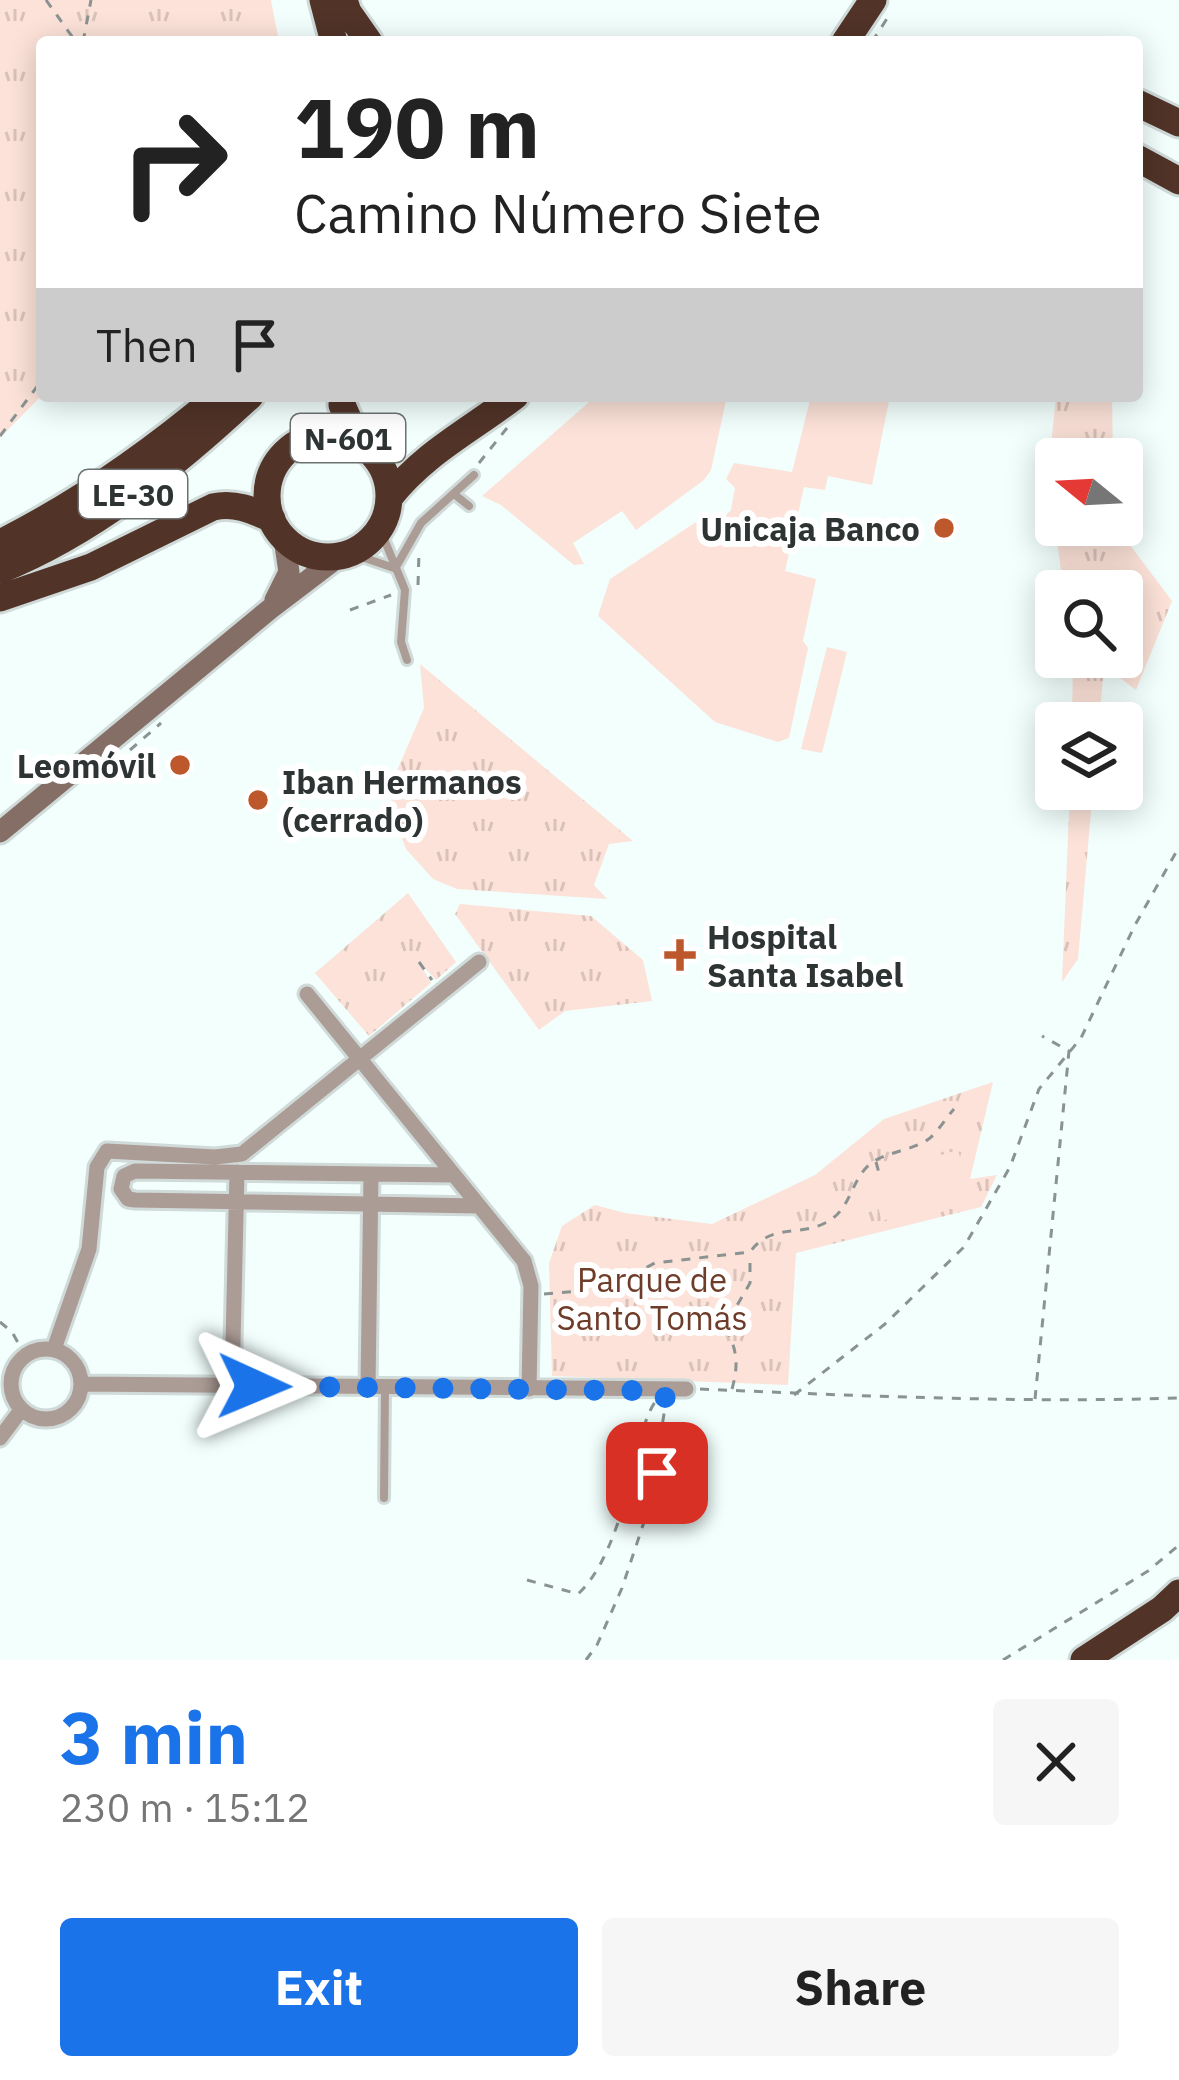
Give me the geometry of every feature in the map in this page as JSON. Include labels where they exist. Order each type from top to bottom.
[{"type":"highway","points":[[323,0],[332,36]]},
{"type":"highway","points":[[344,0],[365,36]]},
{"type":"highway","points":[[851,36],[884,3]]},
{"type":"highway","points":[[863,36],[884,3]]},
{"type":"highway","points":[[1143,106],[1179,123]]},
{"type":"highway","points":[[1143,161],[1179,181]]},
{"type":"highway","points":[[185,424],[203,402]]},
{"type":"highway","name":"LE-30","points":[[0,543],[105,484],[211,402]]},
{"type":"highway","name":"LE-30","points":[[0,570],[62,539],[135,493],[244,402]]},
{"type":"highway","points":[[342,402],[365,447]]},
{"type":"highway","name":"N-601","points":[[278,529],[269,482],[289,449],[323,434],[396,452],[421,446],[487,402]]},
{"type":"highway","name":"N-601","points":[[380,529],[389,498],[410,472],[506,402]]},
{"type":"highway","name":"N-601","points":[[365,447],[382,465],[389,498]]},
{"type":"highway","points":[[0,598],[91,566],[227,504],[247,508],[300,551],[318,558],[345,556],[380,529]]},
{"type":"highway","points":[[1084,1660],[1173,1599]]},
{"type":"main road","points":[[269,609],[289,572],[278,529]]},
{"type":"main road","points":[[0,832],[269,609],[345,556]]},
{"type":"street","points":[[54,1349],[89,1250],[98,1167],[107,1151],[214,1157],[242,1154],[479,962]]},
{"type":"street","points":[[307,994],[524,1261],[530,1295],[529,1389]]},
{"type":"street","points":[[453,1175],[135,1171],[121,1183],[123,1195],[135,1200],[479,1206]]},
{"type":"street","points":[[232,1386],[237,1172]]},
{"type":"street","points":[[371,1174],[376,1387]]},
{"type":"street","points":[[54,1349],[74,1362],[81,1384],[71,1409],[60,1417],[33,1418],[21,1410],[5,1383],[25,1355],[54,1349]]},
{"type":"street","points":[[81,1384],[686,1389]]},
{"type":"street","points":[[0,1438],[21,1410]]},
{"type":"lane","points":[[395,568],[421,523],[474,475]]},
{"type":"lane","points":[[454,494],[469,506]]},
{"type":"lane","points":[[380,529],[405,590],[400,642],[407,660]]},
{"type":"lane","points":[[345,556],[395,568]]},
{"type":"lane","points":[[376,1387],[384,1498]]},
{"type":"path","points":[[46,0],[75,36]]},
{"type":"path","points":[[82,36],[91,0]]},
{"type":"path","points":[[874,36],[884,3]]},
{"type":"path","points":[[0,436],[36,388]]},
{"type":"path","points":[[474,475],[481,459],[511,424]]},
{"type":"path","points":[[418,585],[422,539]]},
{"type":"path","points":[[350,610],[398,592]]},
{"type":"path","points":[[794,1395],[885,1324],[964,1247],[1010,1167],[1039,1089],[1081,1039],[1135,925],[1179,847]]},
{"type":"path","points":[[418,962],[442,992]]},
{"type":"path","points":[[1042,1036],[1069,1051]]},
{"type":"path","points":[[1035,1401],[1069,1051]]},
{"type":"path","points":[[731,1390],[737,1348],[725,1326],[750,1283],[750,1252],[758,1240],[772,1232],[824,1224],[844,1208],[862,1173],[875,1160],[928,1140],[954,1109]]},
{"type":"path","points":[[875,1160],[879,1173]]},
{"type":"path","points":[[530,1295],[604,1289],[655,1263],[750,1252]]},
{"type":"path","points":[[0,1322],[13,1332],[25,1355]]},
{"type":"path","points":[[686,1389],[1035,1401],[1179,1398]]},
{"type":"path","points":[[527,1580],[578,1594],[592,1581],[626,1493],[646,1417],[663,1391]]},
{"type":"path","points":[[586,1660],[622,1588],[650,1504],[664,1421],[663,1391]]},
{"type":"path","points":[[1004,1660],[1148,1571],[1179,1545]]},
{"type":"green space","points":[[0,0],[271,0],[278,36],[36,36],[36,401],[0,438]]},
{"type":"green space","points":[[589,402],[726,402],[711,470],[704,480],[636,530],[622,511],[573,543],[584,564],[574,565],[501,505],[482,496]]},
{"type":"green space","points":[[810,402],[889,402],[872,485],[828,476],[825,490],[804,487],[785,571],[816,579],[803,641],[808,648],[789,738],[778,742],[715,722],[598,616],[610,579],[696,522],[716,526],[731,510],[735,488],[726,479],[734,463],[792,472]]},
{"type":"green space","points":[[1055,402],[1112,402],[1113,438],[1052,438]]},
{"type":"green space","points":[[1058,546],[1131,546],[1172,601],[1143,673],[1143,570],[1061,570]]},
{"type":"green space","points":[[827,647],[847,652],[822,753],[801,749]]},
{"type":"green space","points":[[420,664],[633,841],[609,844],[594,885],[607,899],[457,889],[433,879],[406,849],[391,809],[393,780],[424,708]]},
{"type":"green space","points":[[1073,678],[1103,678],[1101,702],[1072,702]]},
{"type":"green space","points":[[1120,678],[1141,678],[1136,690]]},
{"type":"green space","points":[[1069,810],[1091,810],[1078,959],[1062,982]]},
{"type":"green space","points":[[408,893],[456,962],[436,980],[419,962],[431,983],[369,1036],[315,973]]},
{"type":"green space","points":[[460,904],[591,916],[643,960],[652,1001],[565,1011],[539,1030],[455,914]]},
{"type":"green space","name":"Parque de Santo Tomás","points":[[993,1082],[970,1179],[997,1175],[981,1207],[796,1253],[788,1385],[552,1376],[549,1263],[562,1226],[595,1205],[712,1224],[815,1175],[884,1119]]},
{"type":"green space","points":[[958,1150],[971,1195],[882,1221],[869,1176]]},
{"type":"place","name":"Unicaja Banco","points":[[944,528]]},
{"type":"place","name":"Leomóvil","points":[[180,765]]},
{"type":"place","name":"Iban Hermanos (cerrado)","points":[[258,800]]},
{"type":"place","name":"Hospital Santa Isabel","points":[[680,955]]},
{"type":"route","points":[[254,1386],[663,1391],[666,1400],[657,1473]]}]
